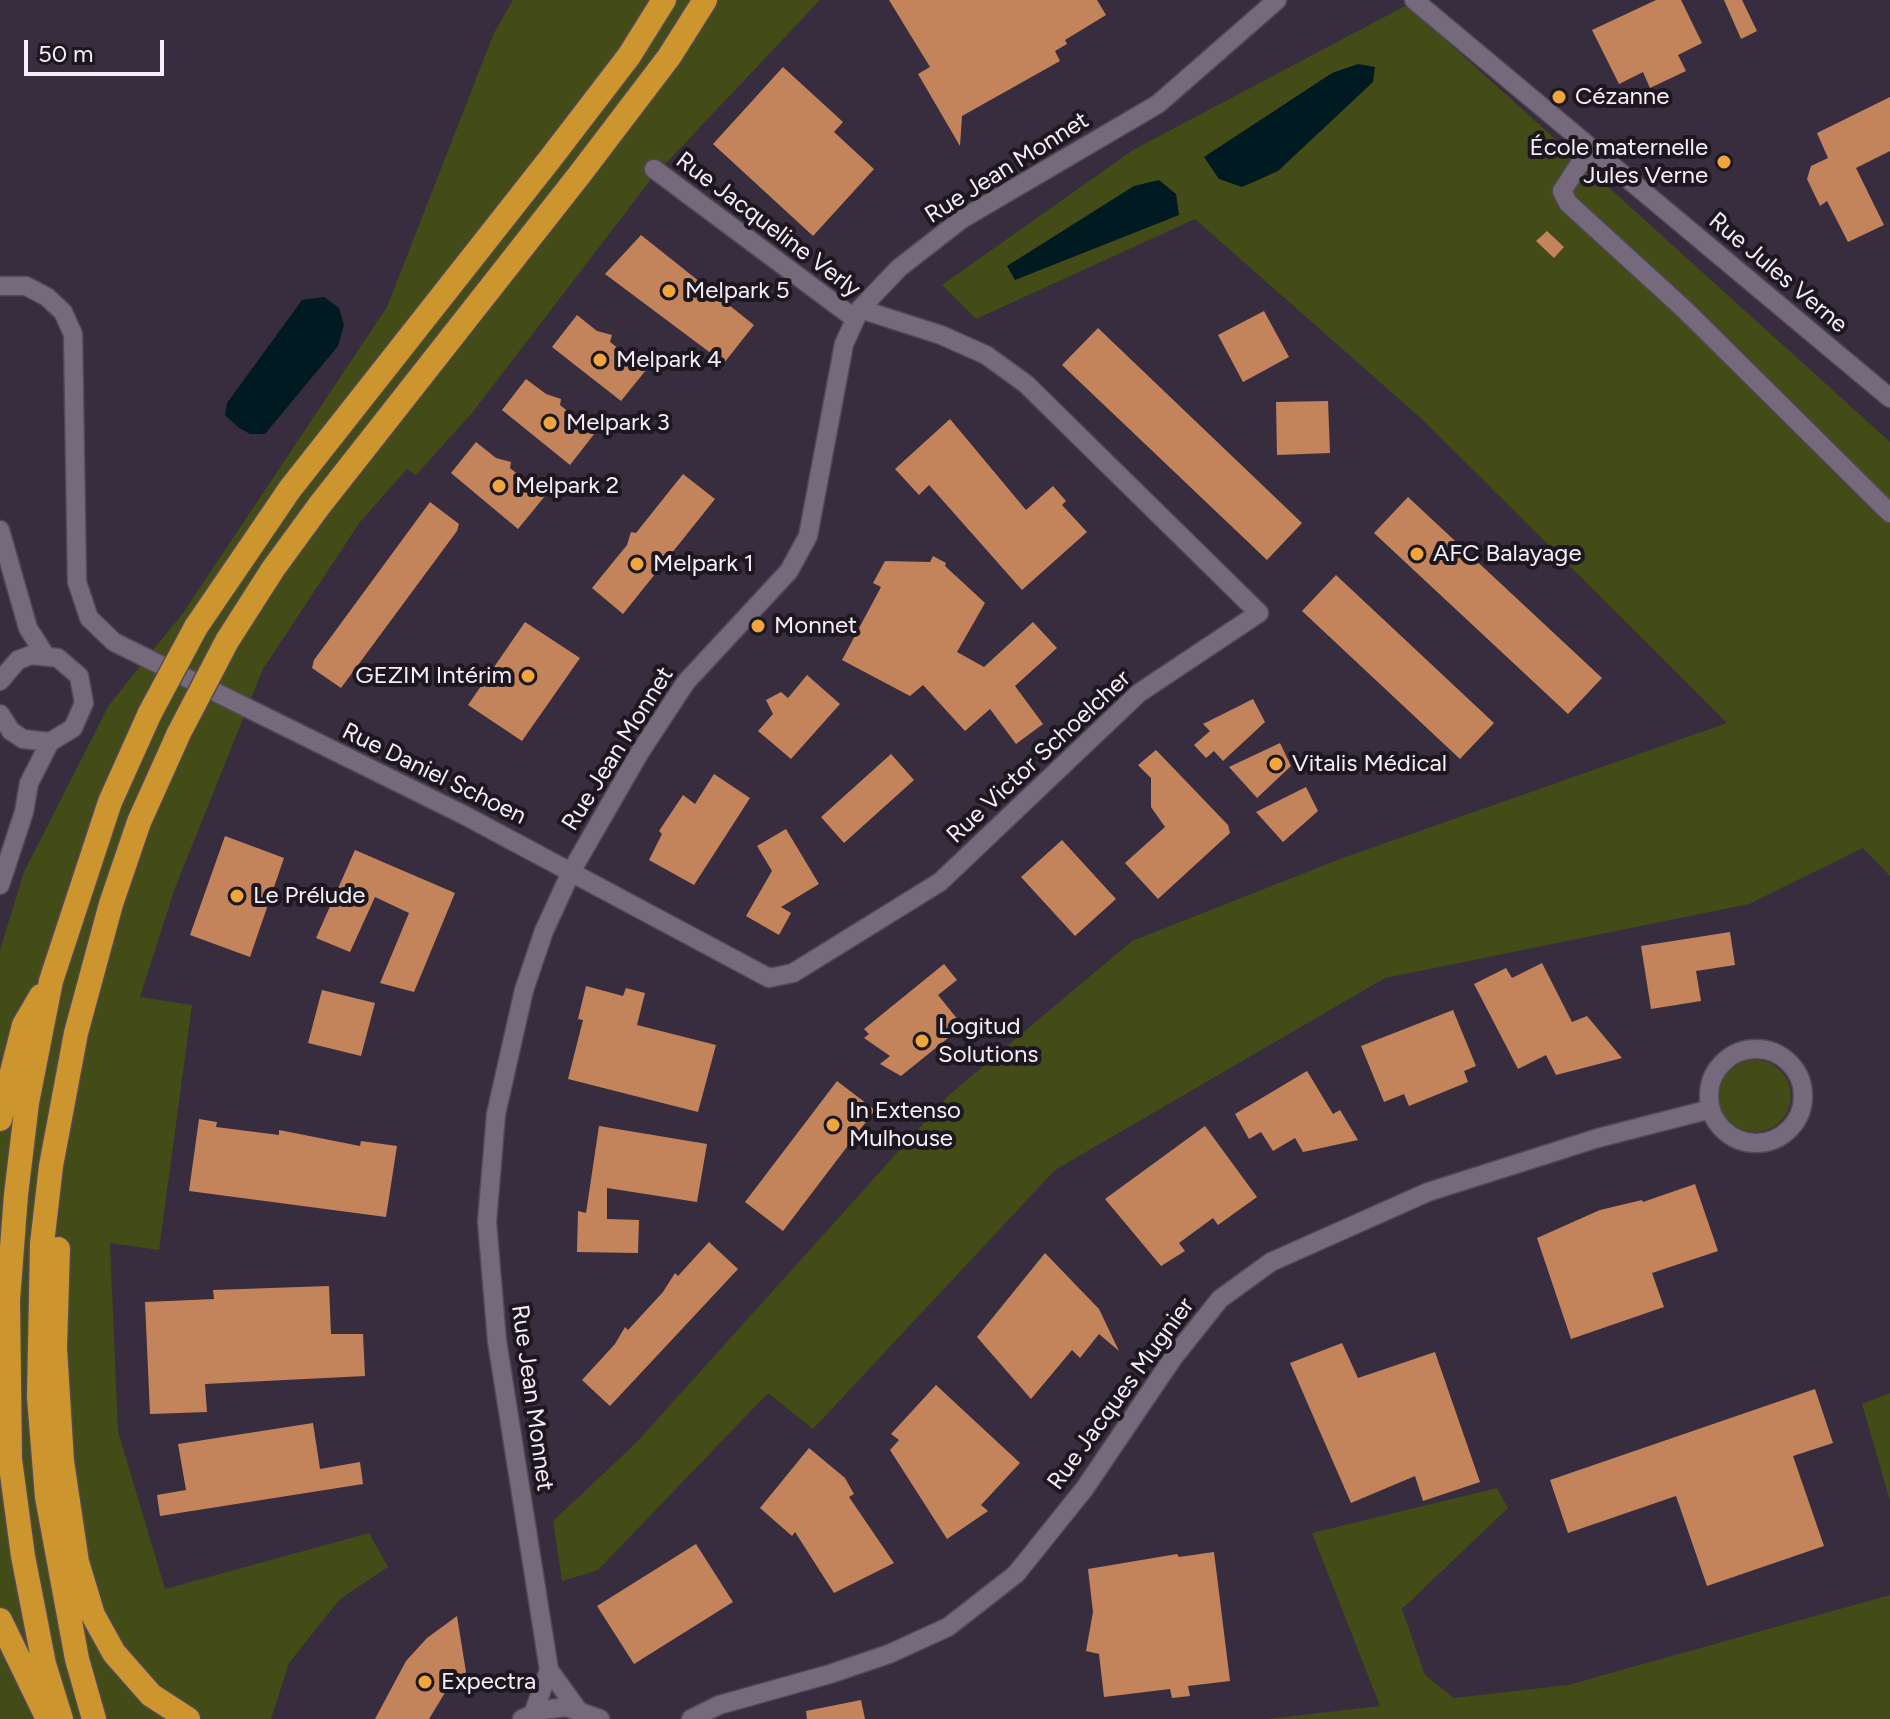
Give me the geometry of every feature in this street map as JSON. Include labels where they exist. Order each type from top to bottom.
[{"type":"highway","points":[[629,56],[628,33],[648,0]]},
{"type":"highway","points":[[61,1719],[44,1664],[23,1556],[10,1459],[6,1378],[18,1180],[27,1103],[51,981],[110,802],[150,713],[196,627],[290,489],[629,56],[664,0]]},
{"type":"highway","points":[[94,1719],[77,1659],[53,1534],[39,1397],[39,1305],[51,1166],[76,1033],[111,904],[141,815],[227,641],[273,569],[669,57],[705,0]]},
{"type":"highway","points":[[0,1119],[24,1025],[51,981]]},
{"type":"highway","points":[[51,1166],[58,1223],[55,1348],[62,1461],[77,1562],[93,1615],[114,1653],[151,1695],[188,1719]]},
{"type":"highway","points":[[0,1620],[47,1719]]},
{"type":"street","name":"Rue Jean Monnet","points":[[578,1710],[549,1670],[497,1341],[487,1208],[496,1114],[524,990],[572,870],[640,752],[686,682],[789,571],[808,536],[844,344],[857,314],[899,268],[962,219],[1158,104],[1277,0]]},
{"type":"street","name":"Rue Jules Verne","points":[[1414,0],[1890,398]]},
{"type":"street","points":[[1590,148],[1562,191],[1568,203],[1684,309],[1890,513]]},
{"type":"street","name":"Rue Jacqueline Verly","points":[[654,169],[857,314]]},
{"type":"street","name":"Rue Daniel Schoen","points":[[0,286],[26,286],[47,297],[63,312],[73,334],[77,582],[89,618],[114,642],[572,870]]},
{"type":"street","name":"Rue Victor Schoelcher","points":[[572,870],[769,978],[793,973],[940,882],[1139,693],[1259,613],[1026,384],[986,355],[941,335],[857,314]]},
{"type":"street","points":[[0,530],[28,628],[45,655]]},
{"type":"street","points":[[0,681],[18,660],[28,628]]},
{"type":"street","points":[[0,885],[24,812],[29,783],[50,742],[73,728],[84,703],[79,676],[70,665],[45,655],[18,660]]},
{"type":"street","points":[[1,719],[23,739],[50,742]]},
{"type":"street","points":[[23,739],[29,783]]},
{"type":"street","points":[[1766,1050],[1791,1065],[1803,1091],[1797,1118],[1780,1136],[1766,1141],[1739,1140],[1726,1132],[1711,1109],[1709,1093],[1712,1077],[1721,1063],[1735,1054],[1766,1050]]},
{"type":"street","name":"Rue Jacques Mugnier","points":[[691,1719],[719,1705],[830,1674],[899,1649],[948,1627],[1016,1574],[1085,1488],[1173,1358],[1214,1306],[1271,1262],[1428,1192],[1598,1138],[1711,1109]]},
{"type":"street","name":"Rue Jean Monnet","points":[[528,1717],[549,1670]]},
{"type":"street","points":[[528,1717],[555,1708],[578,1710],[600,1719]]},
{"type":"green space","points":[[513,0],[820,0],[652,178],[472,413],[416,475],[407,469],[360,522],[263,669],[175,888],[140,997],[192,1005],[159,1250],[110,1243],[118,1431],[165,1589],[369,1533],[388,1567],[340,1599],[289,1663],[271,1719],[0,1719],[0,950],[24,872],[109,705],[183,613],[387,307],[494,33]]},
{"type":"green space","points":[[1407,5],[1890,442],[1890,876],[1863,848],[1749,904],[1385,978],[1055,1170],[813,1429],[768,1393],[598,1570],[562,1581],[553,1521],[636,1443],[949,1095],[1132,941],[1340,859],[1727,723],[1424,421],[1195,219],[976,319],[942,285],[1133,150]]},
{"type":"green space","points":[[1755,1060],[1775,1066],[1785,1076],[1791,1096],[1785,1116],[1775,1126],[1755,1132],[1735,1126],[1725,1116],[1719,1096],[1725,1076],[1735,1066]]},
{"type":"green space","points":[[1890,1393],[1890,1501],[1862,1404]]},
{"type":"green space","points":[[1497,1488],[1508,1508],[1402,1609],[1425,1675],[1454,1698],[1568,1685],[1890,1595],[1890,1719],[1267,1719],[1380,1706],[1312,1533]]},
{"type":"water","points":[[1358,64],[1375,67],[1373,82],[1278,171],[1242,187],[1219,179],[1204,157],[1332,73]]},
{"type":"water","points":[[1159,180],[1176,194],[1179,215],[1015,280],[1007,266],[1134,186]]},
{"type":"water","points":[[324,297],[339,308],[344,325],[338,346],[265,434],[250,434],[239,428],[225,415],[227,403],[302,300]]},
{"type":"building","points":[[889,0],[1097,0],[1106,15],[1065,40],[1067,44],[1055,51],[1060,61],[962,116],[960,146],[918,74],[930,67]]},
{"type":"building","points":[[1656,0],[1681,0],[1702,43],[1678,55],[1686,71],[1650,88],[1643,72],[1619,84],[1592,30]]},
{"type":"building","points":[[1724,0],[1742,0],[1757,31],[1741,39]]},
{"type":"building","points":[[783,67],[843,122],[834,132],[874,169],[813,236],[713,144]]},
{"type":"building","points":[[1890,97],[1890,151],[1856,168],[1884,225],[1848,242],[1827,201],[1820,206],[1807,179],[1811,166],[1828,158],[1817,133]]},
{"type":"building","points":[[1547,231],[1564,247],[1554,258],[1536,241]]},
{"type":"building","name":"Melpark 5","points":[[641,235],[754,325],[724,363],[605,274]]},
{"type":"building","points":[[1264,311],[1289,357],[1243,382],[1218,335]]},
{"type":"building","name":"Melpark 4","points":[[577,315],[597,331],[612,335],[610,342],[646,370],[621,401],[552,347]]},
{"type":"building","points":[[1098,328],[1302,523],[1267,560],[1062,365]]},
{"type":"building","name":"Melpark 3","points":[[526,379],[546,394],[561,399],[560,405],[595,433],[570,465],[502,410]]},
{"type":"building","points":[[1328,401],[1330,453],[1277,455],[1276,402]]},
{"type":"building","points":[[950,419],[1026,510],[1053,486],[1066,501],[1062,505],[1087,532],[1022,590],[929,485],[919,495],[895,469]]},
{"type":"building","name":"Melpark 2","points":[[476,442],[496,458],[511,462],[510,468],[545,496],[518,529],[451,473]]},
{"type":"building","name":"Melpark 1","points":[[683,474],[715,499],[623,614],[592,588],[627,545],[631,532],[636,533]]},
{"type":"building","points":[[1408,497],[1602,678],[1568,714],[1374,533]]},
{"type":"building","points":[[430,502],[459,524],[457,531],[341,688],[312,668],[314,660]]},
{"type":"building","points":[[933,556],[946,563],[945,566],[985,603],[957,652],[984,667],[1033,622],[1057,648],[1015,686],[1043,724],[1016,744],[990,709],[965,731],[923,685],[910,696],[842,660],[881,587],[873,583],[885,561],[930,562]]},
{"type":"building","points":[[1336,575],[1494,723],[1460,759],[1302,611]]},
{"type":"building","points":[[525,622],[580,658],[522,741],[468,705]]},
{"type":"building","points":[[807,675],[840,704],[791,759],[758,731],[773,714],[766,700],[781,692],[788,698]]},
{"type":"building","points":[[1253,699],[1265,722],[1223,761],[1214,751],[1206,758],[1194,745],[1210,731],[1203,724]]},
{"type":"building","points":[[1280,743],[1291,766],[1257,798],[1229,767]]},
{"type":"building","points":[[1156,750],[1228,825],[1230,833],[1158,899],[1125,863],[1165,827],[1151,807],[1151,778],[1138,765]]},
{"type":"building","points":[[891,754],[914,780],[844,843],[821,817]]},
{"type":"building","points":[[714,774],[750,798],[694,885],[649,860],[662,834],[659,831],[683,795],[695,804]]},
{"type":"building","points":[[1306,787],[1318,811],[1283,842],[1256,812]]},
{"type":"building","points":[[786,829],[819,884],[781,907],[791,913],[779,935],[746,916],[772,871],[757,846]]},
{"type":"building","name":"Le Prélude","points":[[225,836],[284,858],[250,957],[190,935]]},
{"type":"building","points":[[1062,840],[1116,899],[1075,936],[1021,877]]},
{"type":"building","points":[[355,850],[455,893],[414,992],[380,983],[409,913],[375,897],[350,952],[316,938]]},
{"type":"building","points":[[1730,932],[1735,965],[1696,971],[1701,1001],[1651,1009],[1641,946]]},
{"type":"building","points":[[1542,963],[1572,1022],[1587,1016],[1622,1058],[1556,1075],[1546,1055],[1518,1069],[1474,984],[1506,968],[1512,978]]},
{"type":"building","points":[[944,964],[957,980],[938,995],[963,1026],[901,1076],[880,1064],[890,1056],[864,1038],[869,1034],[864,1029]]},
{"type":"building","points":[[586,986],[623,996],[626,988],[645,993],[637,1025],[716,1045],[698,1112],[568,1079],[583,1020],[578,1019]]},
{"type":"building","points":[[322,990],[375,1003],[361,1056],[308,1043]]},
{"type":"building","points":[[1453,1010],[1476,1066],[1464,1071],[1468,1082],[1409,1106],[1404,1094],[1384,1102],[1361,1046]]},
{"type":"building","points":[[1307,1071],[1333,1114],[1340,1110],[1358,1140],[1303,1152],[1295,1138],[1273,1151],[1261,1132],[1249,1139],[1235,1114]]},
{"type":"building","points":[[837,1081],[875,1110],[783,1231],[745,1202]]},
{"type":"building","points":[[199,1119],[217,1122],[216,1127],[279,1135],[279,1130],[360,1146],[361,1141],[397,1146],[386,1217],[189,1191]]},
{"type":"building","points":[[599,1126],[707,1144],[697,1202],[607,1188],[607,1219],[639,1220],[638,1253],[577,1252],[578,1211],[586,1213]]},
{"type":"building","points":[[1205,1126],[1257,1197],[1218,1225],[1213,1218],[1179,1243],[1185,1251],[1161,1266],[1105,1199]]},
{"type":"building","points":[[1695,1184],[1718,1251],[1652,1273],[1664,1307],[1571,1339],[1537,1238],[1600,1210],[1643,1202]]},
{"type":"building","points":[[709,1242],[738,1269],[610,1406],[582,1380],[615,1344],[625,1327],[628,1330],[663,1292],[675,1273],[678,1276]]},
{"type":"building","points":[[1045,1253],[1099,1309],[1119,1351],[1099,1334],[1080,1358],[1072,1350],[1031,1399],[977,1337]]},
{"type":"building","points":[[329,1286],[331,1334],[363,1334],[365,1376],[205,1384],[207,1412],[150,1414],[145,1302],[214,1299],[213,1290]]},
{"type":"building","points":[[1342,1343],[1358,1378],[1435,1352],[1480,1482],[1423,1501],[1415,1476],[1351,1503],[1290,1363]]},
{"type":"building","points":[[936,1385],[1020,1463],[981,1505],[988,1511],[947,1539],[890,1450],[899,1440],[891,1434]]},
{"type":"building","points":[[1815,1389],[1833,1443],[1793,1456],[1824,1546],[1707,1586],[1676,1496],[1568,1533],[1550,1480]]},
{"type":"building","points":[[313,1423],[320,1469],[360,1462],[363,1484],[160,1516],[157,1495],[186,1490],[178,1444]]},
{"type":"building","points":[[809,1448],[845,1478],[854,1494],[849,1497],[894,1563],[834,1593],[795,1532],[792,1536],[760,1508]]},
{"type":"building","points":[[696,1544],[733,1602],[634,1664],[597,1606]]},
{"type":"building","points":[[1214,1552],[1230,1681],[1188,1686],[1190,1696],[1172,1698],[1170,1689],[1104,1697],[1099,1654],[1086,1651],[1093,1612],[1088,1569],[1177,1554],[1179,1557]]},
{"type":"building","points":[[457,1616],[466,1672],[446,1691],[429,1719],[375,1719],[406,1661],[427,1638]]},
{"type":"building","points":[[861,1700],[865,1719],[807,1719],[806,1711]]},
{"type":"place","name":"Cézanne","points":[[1559,97]]},
{"type":"place","name":"École maternelle Jules Verne","points":[[1724,162]]},
{"type":"place","name":"Melpark 5","points":[[669,291]]},
{"type":"place","name":"Melpark 4","points":[[600,360]]},
{"type":"place","name":"Melpark 3","points":[[550,423]]},
{"type":"place","name":"Melpark 2","points":[[499,486]]},
{"type":"place","name":"AFC Balayage","points":[[1417,554]]},
{"type":"place","name":"Melpark 1","points":[[637,564]]},
{"type":"place","name":"Monnet","points":[[758,626]]},
{"type":"place","name":"GEZIM Intérim","points":[[528,676]]},
{"type":"place","name":"Vitalis Médical","points":[[1276,764]]},
{"type":"place","name":"Le Prélude","points":[[237,896]]},
{"type":"place","name":"Logitud Solutions","points":[[922,1041]]},
{"type":"place","name":"In Extenso Mulhouse","points":[[833,1125]]},
{"type":"place","name":"Expectra","points":[[425,1682]]}]
